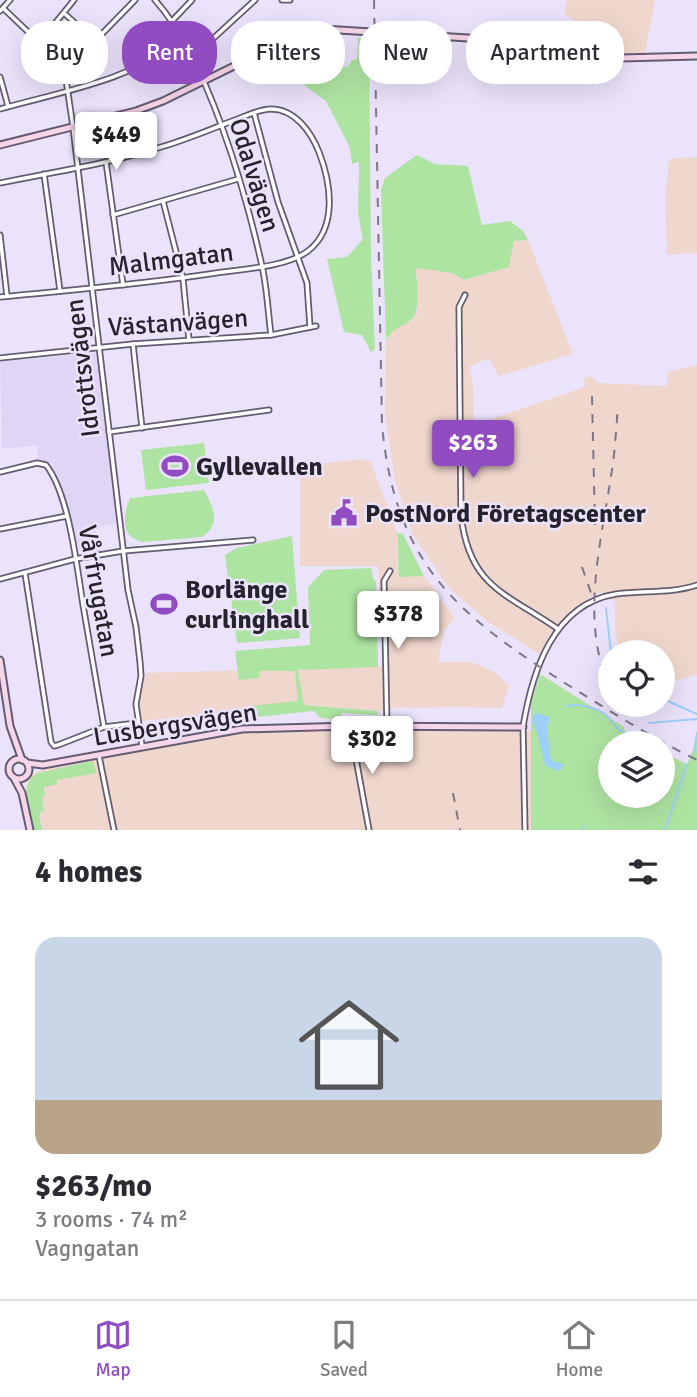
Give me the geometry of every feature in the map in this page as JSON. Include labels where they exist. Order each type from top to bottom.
[{"type":"street","points":[[2,10],[10,0]]},
{"type":"street","points":[[59,21],[74,0]]},
{"type":"street","points":[[65,14],[96,41],[135,0]]},
{"type":"street","name":"Odalvägen","points":[[155,0],[172,21]]},
{"type":"street","points":[[172,21],[192,0]]},
{"type":"street","points":[[217,35],[255,0]]},
{"type":"street","points":[[282,0],[290,0]]},
{"type":"street","name":"Idrottsvägen","points":[[2,10],[21,27]]},
{"type":"street","points":[[217,74],[309,31],[335,28],[484,39],[579,55],[621,58],[697,56]]},
{"type":"street","points":[[0,109],[68,92],[122,74]]},
{"type":"street","points":[[0,77],[8,106]]},
{"type":"street","name":"Idrottsvägen","points":[[67,84],[123,551],[140,662],[141,676],[136,704],[142,746]]},
{"type":"street","points":[[0,145],[136,111],[196,84]]},
{"type":"street","name":"Odalvägen","points":[[203,84],[221,125],[239,179],[263,267],[271,334]]},
{"type":"street","points":[[0,183],[106,162],[162,147],[270,108],[279,110],[302,123],[312,136],[326,172],[330,207],[326,224],[319,240],[297,257]]},
{"type":"street","points":[[254,113],[278,202],[309,291],[310,327]]},
{"type":"street","points":[[106,162],[123,285]]},
{"type":"street","points":[[44,174],[60,291]]},
{"type":"street","points":[[113,215],[239,179]]},
{"type":"street","points":[[163,201],[183,279],[189,340]]},
{"type":"street","points":[[0,235],[7,296]]},
{"type":"street","name":"Malmgatan","points":[[0,297],[183,279],[263,267],[297,257]]},
{"type":"street","points":[[465,295],[459,307],[464,535],[473,563],[493,585],[558,629]]},
{"type":"street","name":"Västanvägen","points":[[0,358],[133,344],[271,334],[316,326]]},
{"type":"street","points":[[133,344],[142,428]]},
{"type":"street","points":[[109,432],[269,410]]},
{"type":"street","name":"Vårfrugatan","points":[[0,472],[37,463],[46,465],[52,473],[66,516],[75,559],[104,727]]},
{"type":"street","points":[[0,529],[66,516]]},
{"type":"street","points":[[0,579],[75,559],[123,551],[253,541]]},
{"type":"street","points":[[387,726],[384,581],[390,571]]},
{"type":"street","points":[[25,573],[51,742],[54,746],[104,727],[138,723]]},
{"type":"street","points":[[525,830],[523,727],[533,680],[558,629],[583,605],[602,598],[635,592],[675,591],[697,585]]},
{"type":"street","points":[[0,660],[10,726],[25,762],[27,776],[24,793],[31,830]]},
{"type":"street","points":[[350,726],[369,830]]},
{"type":"street","name":"Lusbergsvägen","points":[[11,763],[43,765],[243,729],[350,726],[523,727]]},
{"type":"street","points":[[14,737],[12,777],[22,793],[31,830]]},
{"type":"street","points":[[99,756],[114,830]]},
{"type":"street","points":[[11,763],[1,771],[20,780],[27,776]]},
{"type":"street","name":"Lusbergsvägen","points":[[27,776],[43,765]]},
{"type":"shaded area","points":[[567,0],[655,0],[645,53],[624,54],[624,21],[576,21],[564,14]]},
{"type":"shaded area","points":[[697,157],[697,253],[667,255],[665,198],[669,159]]},
{"type":"shaded area","points":[[528,240],[573,354],[499,376],[488,358],[469,367],[473,384],[474,425],[585,387],[584,379],[591,376],[597,383],[667,386],[668,372],[697,365],[697,675],[675,681],[675,640],[617,640],[615,602],[602,592],[569,613],[553,632],[540,655],[487,621],[449,588],[414,537],[395,481],[385,414],[386,341],[394,328],[411,321],[417,313],[416,268],[452,273],[464,280],[509,267],[514,241]]},
{"type":"shaded area","points":[[95,353],[118,520],[114,524],[95,528],[100,551],[83,555],[79,550],[53,464],[38,461],[37,445],[2,449],[0,362]]},
{"type":"shaded area","points":[[363,459],[371,462],[397,533],[400,549],[397,564],[399,576],[424,576],[455,618],[444,631],[438,662],[471,662],[495,672],[509,686],[502,708],[395,708],[383,711],[304,705],[141,721],[138,701],[146,673],[383,666],[378,566],[300,566],[300,466]]},
{"type":"shaded area","points":[[355,730],[533,731],[531,830],[33,830],[25,787],[29,777],[38,771],[214,737],[247,733]]},
{"type":"green space","points":[[358,38],[359,84],[369,84],[375,349],[371,352],[362,335],[344,332],[327,259],[347,257],[363,239],[358,214],[359,162],[352,164],[350,148],[326,101],[303,84],[345,84],[345,67],[357,59]]},
{"type":"green space","points":[[417,155],[435,164],[468,166],[482,225],[510,221],[523,231],[528,240],[514,241],[509,267],[464,280],[452,273],[416,268],[415,315],[393,331],[386,340],[381,190],[385,178]]},
{"type":"green space","name":"Gyllevallen","points":[[204,443],[209,483],[146,490],[141,450]]},
{"type":"green space","points":[[204,490],[213,509],[214,521],[202,537],[143,542],[130,536],[127,531],[125,518],[130,498]]},
{"type":"green space","points":[[397,533],[403,534],[424,576],[399,577]]},
{"type":"green space","points":[[292,536],[300,638],[237,643],[225,555],[237,548]]},
{"type":"green space","points":[[371,568],[376,582],[378,667],[298,670],[304,705],[378,711],[378,715],[342,713],[336,719],[320,718],[314,711],[248,718],[248,706],[298,701],[295,671],[260,671],[259,678],[239,680],[235,651],[310,645],[308,587],[324,570]]},
{"type":"green space","points":[[540,674],[598,711],[598,717],[608,717],[624,727],[625,731],[598,731],[598,808],[675,808],[675,758],[687,765],[697,739],[697,830],[531,830],[531,702]]},
{"type":"green space","points":[[93,762],[97,773],[57,780],[57,784],[44,787],[44,811],[39,813],[42,830],[34,830],[26,791],[32,778],[38,773]]},
{"type":"water","points":[[537,713],[550,717],[547,729],[551,760],[563,764],[562,769],[557,771],[545,765],[532,721]]},
{"type":"waterway","points":[[606,608],[610,640]]},
{"type":"waterway","points":[[675,704],[697,714]]},
{"type":"waterway","points":[[567,706],[577,705],[601,712],[609,717],[620,731]]},
{"type":"waterway","points":[[649,723],[697,719]]},
{"type":"waterway","points":[[694,752],[697,733]]},
{"type":"waterway","points":[[665,830],[687,764]]},
{"type":"waterway","points":[[581,830],[584,826]]},
{"type":"railway","points":[[374,0],[382,425],[389,473],[401,514],[417,550],[438,581],[464,609],[494,634],[600,705],[697,760]]},
{"type":"railway","points":[[592,396],[595,525]]},
{"type":"railway","points":[[598,648],[594,611],[595,584],[618,406]]},
{"type":"railway","points":[[582,567],[591,593]]},
{"type":"railway","points":[[453,793],[460,830]]},
{"type":"place","name":"Gyllevallen","points":[[175,466]]},
{"type":"place","name":"PostNord Företagscenter","points":[[344,513]]},
{"type":"place","name":"Borlänge curlinghall","points":[[164,604]]}]
